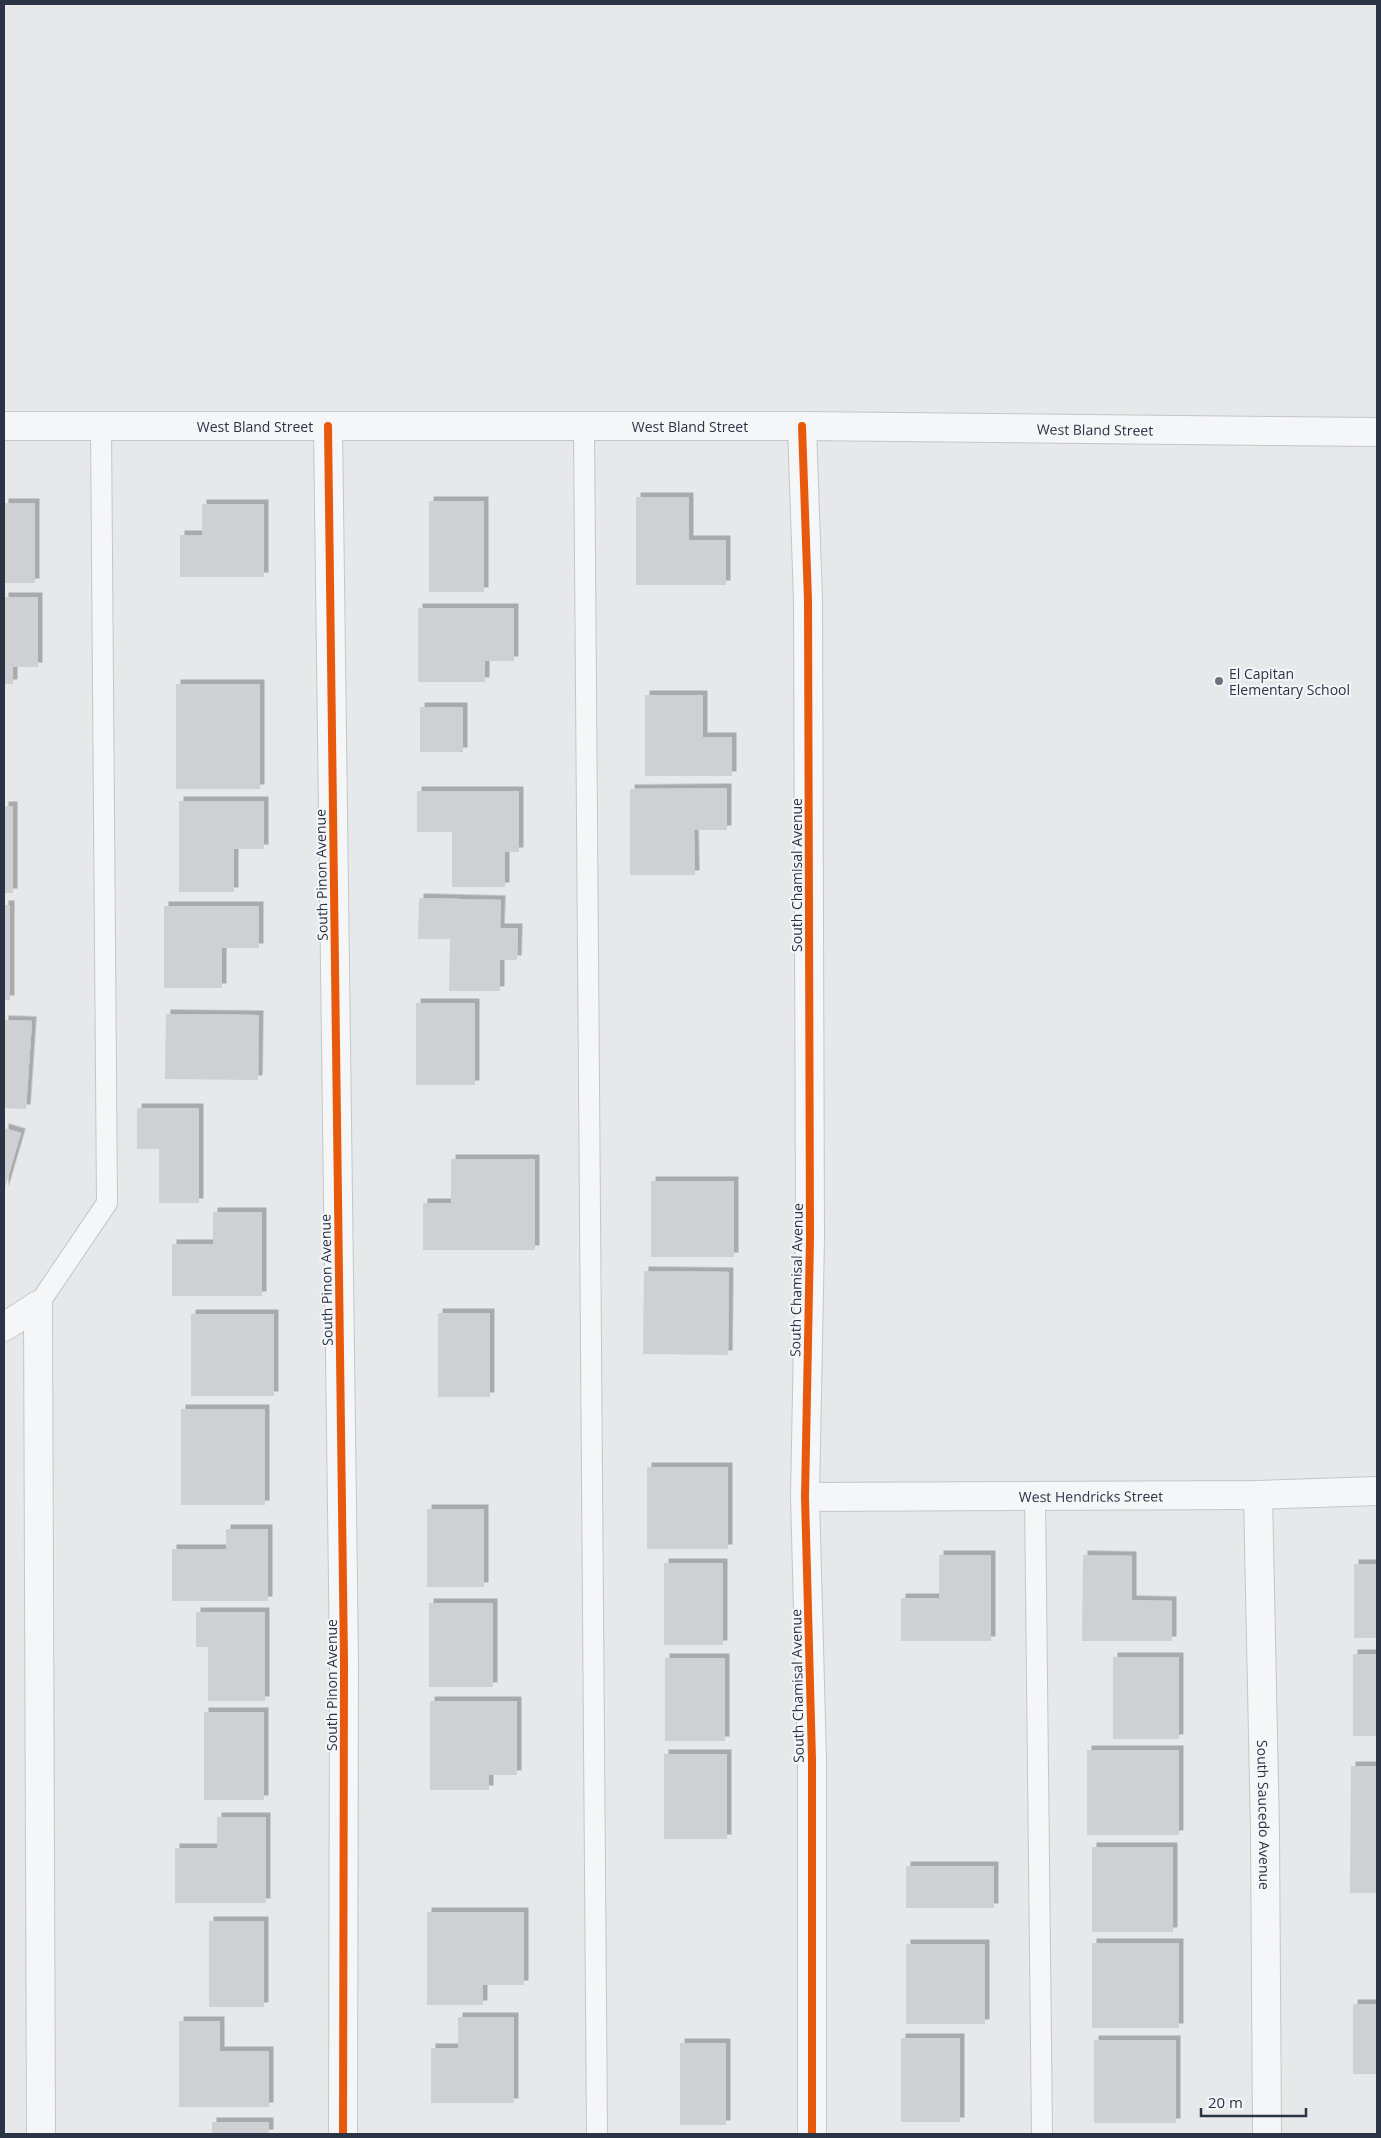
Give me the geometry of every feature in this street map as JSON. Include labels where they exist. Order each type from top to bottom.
[{"type":"street","name":"West Bland Street","points":[[4,426],[802,426],[1377,432]]},
{"type":"street","name":"South Pinon Avenue","points":[[328,426],[344,1662],[344,2134]]},
{"type":"street","name":"South Chamisal Avenue","points":[[802,426],[808,610],[810,1218],[805,1497],[812,1759],[812,2134]]},
{"type":"street","points":[[4,1327],[38,1305]]},
{"type":"street","points":[[38,1305],[41,2134]]},
{"type":"street","name":"West Hendricks Street","points":[[805,1497],[1258,1495],[1377,1491]]},
{"type":"street","name":"South Saucedo Avenue","points":[[1258,1495],[1265,1832],[1267,2134]]},
{"type":"lane","points":[[38,1305],[107,1204],[100,426]]},
{"type":"lane","points":[[584,426],[597,2134]]},
{"type":"lane","points":[[1035,1496],[1042,2134]]},
{"type":"building","points":[[636,497],[689,497],[689,540],[726,540],[726,585],[636,585]]},
{"type":"building","points":[[429,501],[484,501],[484,592],[429,592]]},
{"type":"building","points":[[4,503],[35,503],[35,583],[4,583]]},
{"type":"building","points":[[202,504],[264,504],[264,577],[180,577],[180,535],[202,535]]},
{"type":"building","points":[[4,597],[38,597],[38,667],[13,667],[13,684],[4,684]]},
{"type":"building","points":[[418,608],[514,608],[514,661],[485,661],[485,682],[418,682]]},
{"type":"building","points":[[176,684],[260,684],[260,789],[176,789]]},
{"type":"building","points":[[645,695],[703,695],[703,737],[732,737],[732,776],[645,776]]},
{"type":"building","points":[[420,707],[463,707],[463,752],[420,752]]},
{"type":"building","points":[[727,788],[727,830],[694,830],[695,875],[630,875],[630,789]]},
{"type":"building","points":[[417,791],[519,791],[519,852],[505,852],[505,887],[452,887],[452,832],[417,832]]},
{"type":"building","points":[[179,801],[264,801],[264,849],[234,849],[234,892],[179,892]]},
{"type":"building","points":[[4,806],[13,806],[13,893],[4,893]]},
{"type":"building","points":[[419,898],[501,900],[500,928],[518,928],[517,960],[500,960],[500,991],[449,991],[450,939],[418,939]]},
{"type":"building","points":[[4,905],[10,905],[10,1000],[4,1000]]},
{"type":"building","points":[[164,906],[259,906],[259,948],[222,948],[222,988],[164,988]]},
{"type":"building","points":[[416,1003],[475,1003],[475,1085],[416,1085]]},
{"type":"building","points":[[166,1014],[259,1015],[258,1080],[165,1079]]},
{"type":"building","points":[[4,1020],[32,1021],[26,1109],[4,1108]]},
{"type":"building","points":[[137,1108],[199,1108],[199,1203],[159,1203],[159,1149],[137,1149]]},
{"type":"building","points":[[4,1128],[21,1133],[4,1191]]},
{"type":"building","points":[[451,1159],[535,1159],[535,1250],[423,1250],[423,1203],[451,1203]]},
{"type":"building","points":[[651,1181],[734,1181],[734,1257],[651,1257]]},
{"type":"building","points":[[213,1212],[262,1212],[262,1296],[172,1296],[172,1244],[213,1244]]},
{"type":"building","points":[[644,1271],[729,1272],[728,1355],[643,1354]]},
{"type":"building","points":[[438,1313],[490,1313],[490,1397],[438,1397]]},
{"type":"building","points":[[191,1314],[274,1314],[274,1396],[191,1396]]},
{"type":"building","points":[[181,1409],[265,1409],[265,1505],[181,1505]]},
{"type":"building","points":[[647,1467],[728,1467],[728,1549],[647,1549]]},
{"type":"building","points":[[427,1509],[484,1509],[484,1587],[427,1587]]},
{"type":"building","points":[[226,1529],[268,1529],[268,1601],[172,1601],[172,1549],[226,1549]]},
{"type":"building","points":[[939,1555],[991,1555],[991,1641],[901,1641],[901,1598],[939,1598]]},
{"type":"building","points":[[1083,1555],[1132,1556],[1132,1600],[1172,1601],[1172,1641],[1082,1641]]},
{"type":"building","points":[[664,1563],[723,1563],[723,1645],[664,1645]]},
{"type":"building","points":[[1354,1564],[1377,1564],[1377,1638],[1354,1638]]},
{"type":"building","points":[[429,1603],[493,1603],[493,1687],[429,1687]]},
{"type":"building","points":[[196,1612],[265,1612],[265,1701],[208,1701],[208,1647],[196,1647]]},
{"type":"building","points":[[1353,1654],[1377,1654],[1377,1736],[1353,1736]]},
{"type":"building","points":[[1113,1657],[1179,1657],[1179,1739],[1113,1739]]},
{"type":"building","points":[[665,1658],[725,1658],[725,1741],[665,1741]]},
{"type":"building","points":[[430,1701],[517,1701],[517,1775],[489,1775],[489,1790],[430,1790]]},
{"type":"building","points":[[204,1712],[264,1712],[264,1800],[204,1800]]},
{"type":"building","points":[[1087,1750],[1179,1750],[1179,1835],[1087,1835]]},
{"type":"building","points":[[664,1754],[727,1754],[727,1839],[664,1839]]},
{"type":"building","points":[[1351,1766],[1377,1766],[1377,1893],[1350,1893]]},
{"type":"building","points":[[217,1817],[266,1817],[266,1903],[175,1903],[175,1848],[217,1848]]},
{"type":"building","points":[[1092,1847],[1173,1847],[1173,1932],[1092,1932]]},
{"type":"building","points":[[906,1866],[994,1866],[994,1908],[906,1908]]},
{"type":"building","points":[[427,1912],[524,1912],[524,1985],[483,1985],[483,2005],[427,2005]]},
{"type":"building","points":[[209,1921],[264,1921],[264,2007],[209,2007]]},
{"type":"building","points":[[1092,1943],[1179,1943],[1179,2028],[1092,2028]]},
{"type":"building","points":[[906,1944],[985,1944],[985,2024],[906,2024]]},
{"type":"building","points":[[1353,2004],[1377,2004],[1377,2074],[1353,2074]]},
{"type":"building","points":[[458,2017],[514,2017],[514,2103],[431,2103],[431,2048],[458,2048]]},
{"type":"building","points":[[179,2021],[220,2021],[220,2051],[269,2051],[269,2107],[179,2107]]},
{"type":"building","points":[[901,2038],[960,2038],[960,2122],[901,2122]]},
{"type":"building","points":[[1094,2040],[1176,2040],[1176,2123],[1094,2123]]},
{"type":"building","points":[[680,2043],[726,2043],[726,2125],[680,2125]]},
{"type":"building","points":[[212,2122],[269,2122],[269,2134],[212,2134]]},
{"type":"cycle path","points":[[328,426],[344,1662],[343,2134]]},
{"type":"cycle path","points":[[802,426],[808,600],[810,1238],[805,1497],[812,1759],[812,2134]]},
{"type":"place","name":"El Capitan Elementary School","points":[[1219,681]]}]
